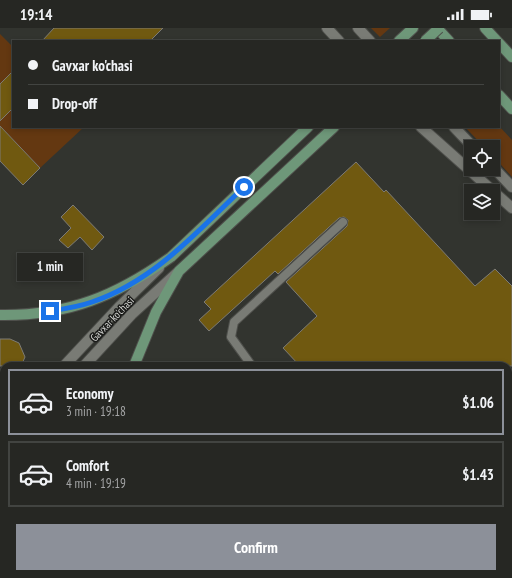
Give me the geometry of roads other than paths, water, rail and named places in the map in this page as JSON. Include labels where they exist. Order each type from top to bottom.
[{"type":"main road","points":[[327,28],[338,40]]},
{"type":"main road","points":[[358,28],[369,40]]},
{"type":"main road","points":[[401,40],[413,28]]},
{"type":"main road","points":[[427,40],[438,28],[448,40]]},
{"type":"main road","points":[[485,28],[496,40]]},
{"type":"main road","points":[[500,44],[512,57]]},
{"type":"main road","points":[[500,96],[512,109]]},
{"type":"main road","name":"Gavxar ko'chasi","points":[[68,362],[120,306],[307,128]]},
{"type":"main road","name":"Gavxar ko'chasi","points":[[88,362],[132,314],[333,128]]},
{"type":"main road","points":[[422,128],[512,208]]},
{"type":"main road","points":[[455,128],[466,140]]},
{"type":"main road","points":[[500,174],[512,187]]},
{"type":"main road","points":[[0,315],[50,311],[91,302],[130,284],[171,257]]},
{"type":"main road","points":[[136,362],[156,312],[179,270]]},
{"type":"lane","points":[[249,362],[231,337],[234,322],[343,222]]}]
